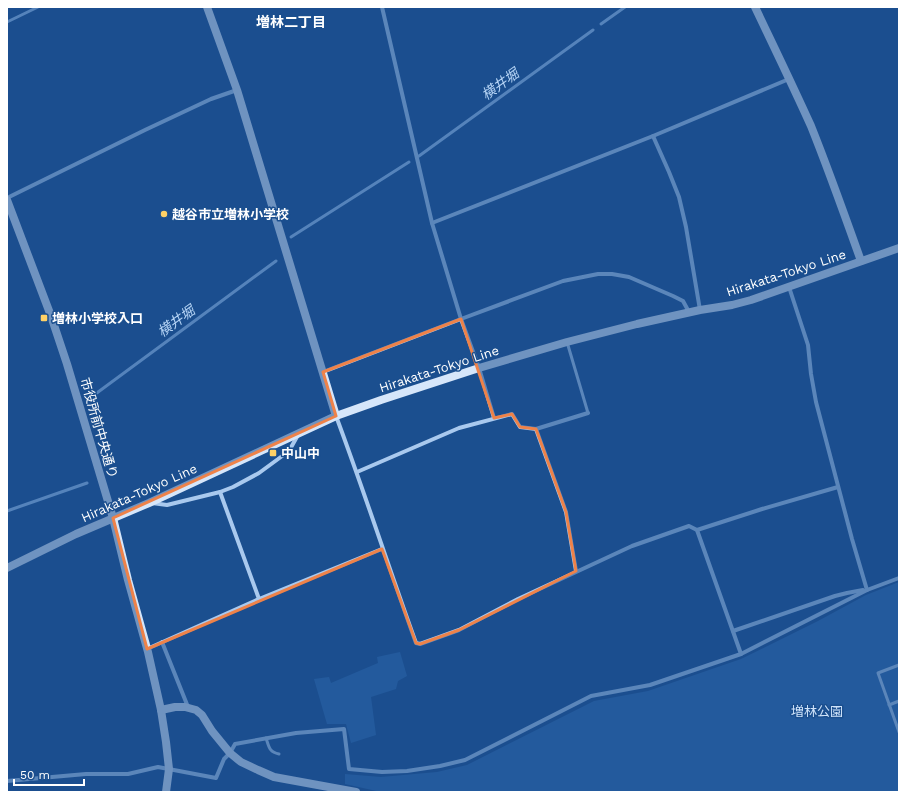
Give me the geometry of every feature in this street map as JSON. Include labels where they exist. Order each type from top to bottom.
[{"type":"street","points":[[206,7],[237,90],[336,416],[416,643],[420,644],[459,630],[576,571],[632,546],[689,526],[697,530],[741,654]]},
{"type":"street","points":[[382,7],[432,224],[461,319],[494,418]]},
{"type":"street","points":[[755,7],[811,127],[861,261]]},
{"type":"street","points":[[432,224],[653,136],[789,78]]},
{"type":"street","points":[[7,199],[197,105],[237,90]]},
{"type":"street","points":[[653,136],[679,197],[686,227],[700,310]]},
{"type":"street","name":"市役所前中央通り","points":[[7,199],[51,316],[67,364],[112,518],[147,649],[161,710],[169,769],[167,789]]},
{"type":"street","name":"Hirakata-Tokyo Line","points":[[7,568],[76,534],[149,503],[336,416],[478,368],[567,342],[637,324],[751,300],[899,248]]},
{"type":"street","points":[[323,372],[563,281],[598,274],[612,274],[629,277],[682,301],[689,313]]},
{"type":"street","points":[[789,287],[808,345],[816,402],[867,590]]},
{"type":"street","points":[[357,472],[459,428],[494,418],[512,414],[520,427],[536,429],[588,413]]},
{"type":"street","points":[[536,429],[566,512],[576,571]]},
{"type":"street","points":[[149,503],[167,505],[220,492],[233,487],[259,473],[289,451],[299,433]]},
{"type":"street","points":[[697,530],[838,487]]},
{"type":"street","points":[[220,492],[259,599]]},
{"type":"street","points":[[147,649],[259,599],[382,549]]},
{"type":"street","points":[[7,781],[86,774],[128,774],[158,767],[216,778],[224,759],[230,753],[235,744],[296,733],[344,729],[349,769],[382,772],[407,771],[440,766],[465,760],[591,696],[650,685],[741,654],[867,590],[899,578]]},
{"type":"street","points":[[733,631],[835,596],[867,590]]},
{"type":"street","points":[[162,642],[188,707]]},
{"type":"street","points":[[161,710],[175,707],[188,707],[196,710],[202,715],[212,731],[230,753],[241,762],[274,777],[356,792]]},
{"type":"lane","points":[[567,342],[588,413]]},
{"type":"lane","points":[[899,665],[878,672],[899,732]]},
{"type":"lane","points":[[889,705],[899,701]]},
{"type":"lane","points":[[266,738],[273,753],[280,754]]},
{"type":"highlighted area","points":[[461,319],[494,418],[512,414],[520,427],[536,429],[566,512],[576,571],[459,630],[420,644],[416,643],[382,549],[147,649],[113,518],[336,416],[323,372]]},
{"type":"green space","name":"増林公園","points":[[899,582],[899,792],[381,792],[345,784],[345,774],[381,777],[437,772],[467,765],[594,701],[648,691],[741,659],[818,621],[866,595]]},
{"type":"green space","points":[[400,652],[407,676],[398,681],[396,689],[371,697],[376,735],[351,743],[346,724],[327,724],[314,679],[329,677],[331,683],[378,663],[377,657]]},
{"type":"waterway","points":[[7,22],[38,7]]},
{"type":"waterway","name":"横井堀","points":[[601,24],[625,7]]},
{"type":"waterway","name":"横井堀","points":[[419,156],[593,30]]},
{"type":"waterway","name":"横井堀","points":[[291,237],[409,162]]},
{"type":"waterway","name":"横井堀","points":[[90,398],[276,261]]},
{"type":"waterway","points":[[7,511],[87,483]]},
{"type":"place","name":"越谷市立増林小学校","points":[[164,214]]},
{"type":"place","name":"増林小学校入口","points":[[44,318]]},
{"type":"place","name":"中山中","points":[[273,453]]},
{"type":"district","name":"増林二丁目","points":[[291,22]]}]
